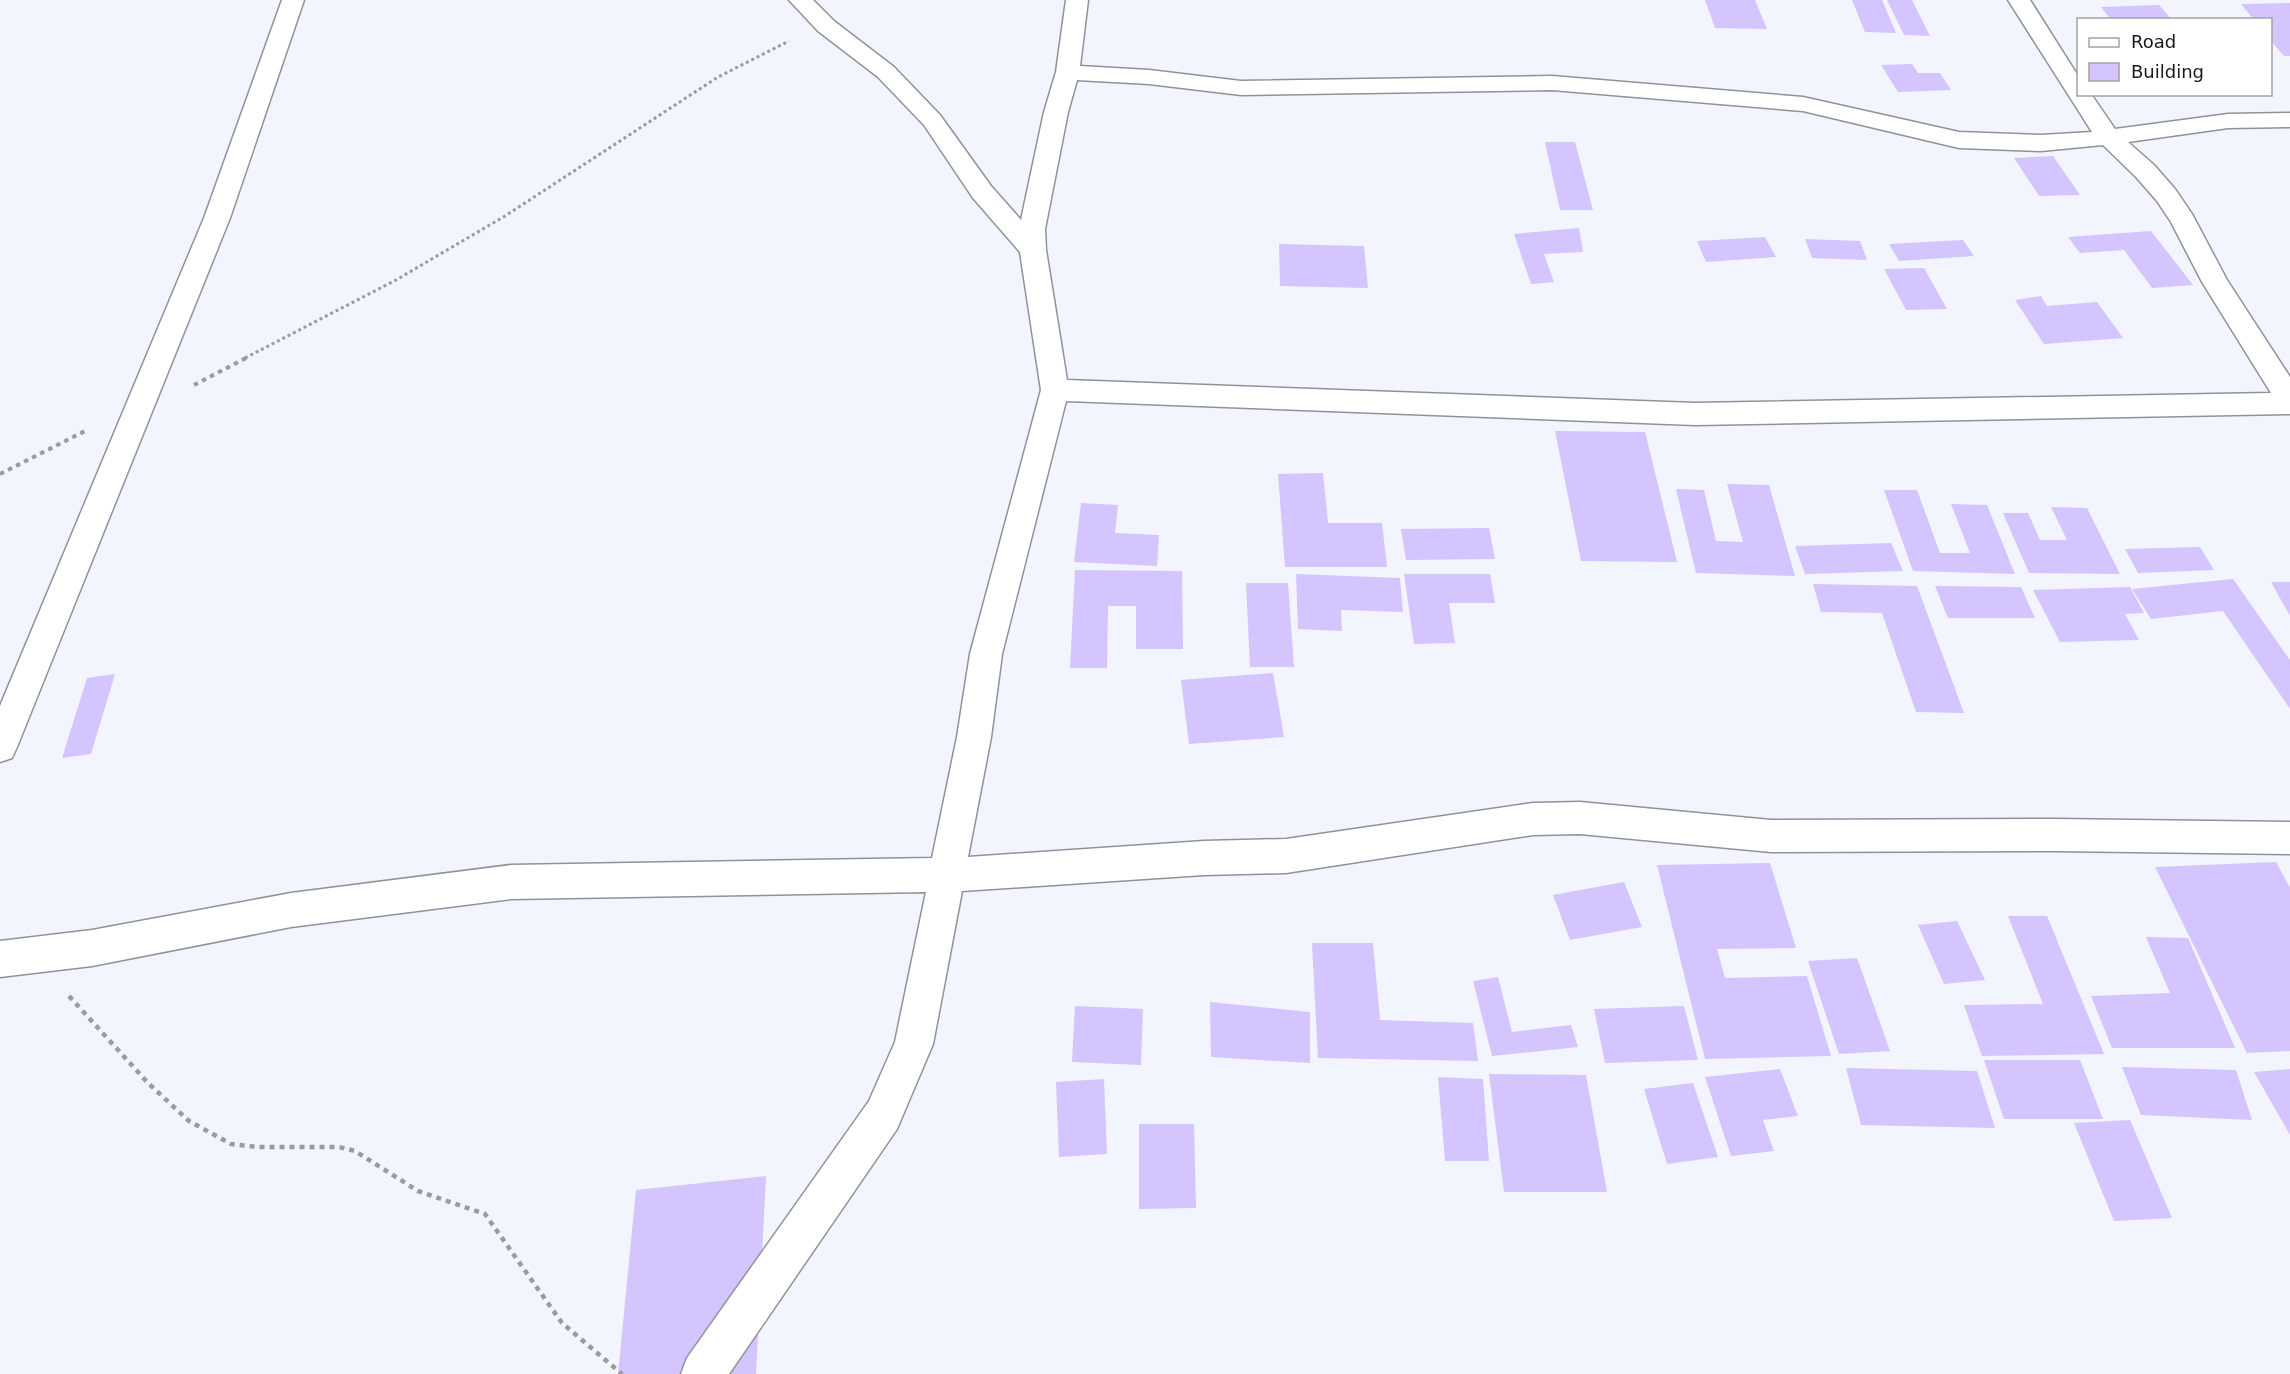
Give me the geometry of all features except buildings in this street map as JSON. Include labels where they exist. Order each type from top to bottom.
[{"type":"street","points":[[0,747],[217,218],[293,0]]},
{"type":"street","points":[[800,0],[826,26],[886,72],[932,120],[982,192],[1033,250]]},
{"type":"street","points":[[703,1374],[883,1115],[914,1044],[974,737],[986,654],[1055,390],[1033,250],[1032,229],[1056,112],[1068,72],[1077,0]]},
{"type":"street","points":[[2019,0],[2077,91]]},
{"type":"street","points":[[1068,72],[1149,77],[1240,88],[1552,82],[1803,104],[1959,140],[2041,143],[2108,137],[2228,121],[2290,120]]},
{"type":"street","points":[[2080,96],[2108,137],[2145,171],[2178,211],[2216,282],[2290,402]]},
{"type":"street","points":[[1055,390],[1695,414],[2290,402]]},
{"type":"street","points":[[16,958],[92,948],[291,910],[511,882],[948,875],[1204,858],[1286,856],[1533,819],[1580,818],[1771,836],[2055,835],[2290,838]]},
{"type":"path","points":[[0,474],[32,456],[141,405],[186,389],[234,366],[396,280],[505,216],[718,77],[804,33],[826,26]]},
{"type":"path","points":[[16,958],[189,1121],[231,1144],[258,1148],[339,1147],[355,1150],[418,1191],[485,1214],[562,1323],[622,1374]]}]
